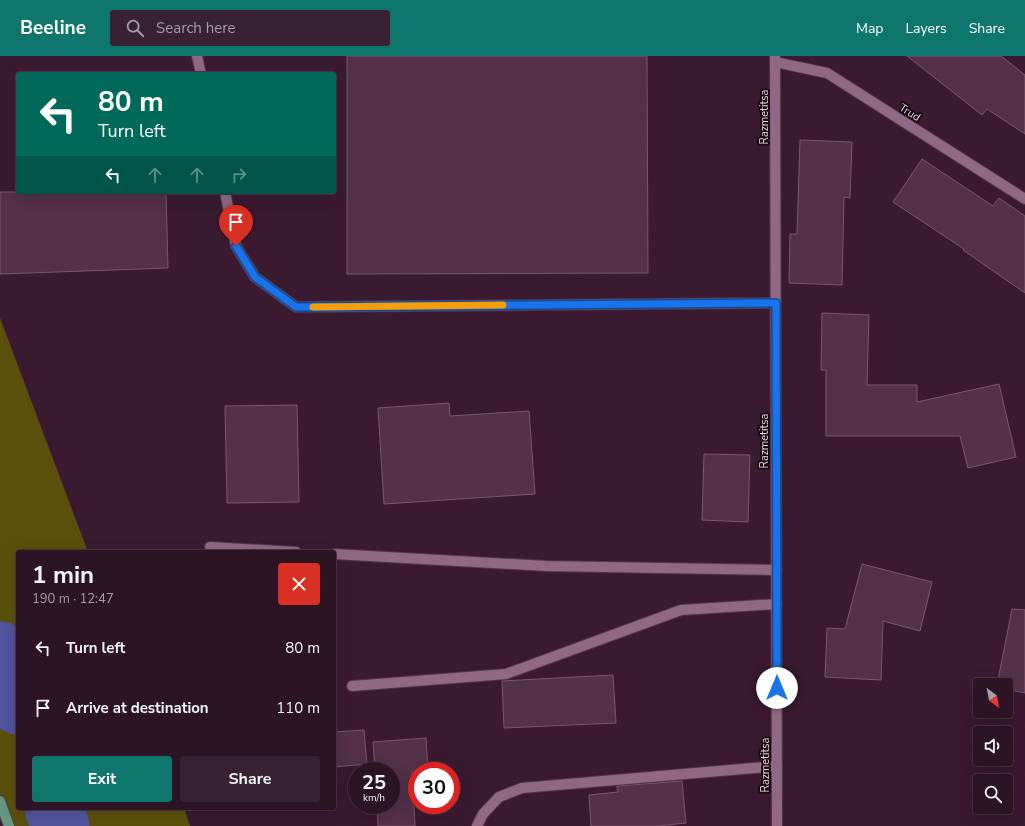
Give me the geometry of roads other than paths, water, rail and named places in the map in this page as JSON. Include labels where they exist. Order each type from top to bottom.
[{"type":"main road","points":[[0,801],[9,826]]},
{"type":"street","points":[[197,56],[201,72]]},
{"type":"street","name":"Trud","points":[[775,59],[826,73],[1025,199]]},
{"type":"street","name":"Razmetitsa","points":[[775,59],[777,826]]},
{"type":"street","points":[[225,194],[236,246],[255,277],[296,307],[776,303]]},
{"type":"street","points":[[210,547],[262,550]]},
{"type":"street","points":[[336,554],[546,566],[777,570]]},
{"type":"street","points":[[352,686],[506,674],[681,610],[777,604]]},
{"type":"street","points":[[477,826],[483,814],[499,797],[522,788],[777,766]]},
{"type":"waterway","points":[[0,651],[16,699]]},
{"type":"waterway","points":[[55,810],[60,826]]}]
